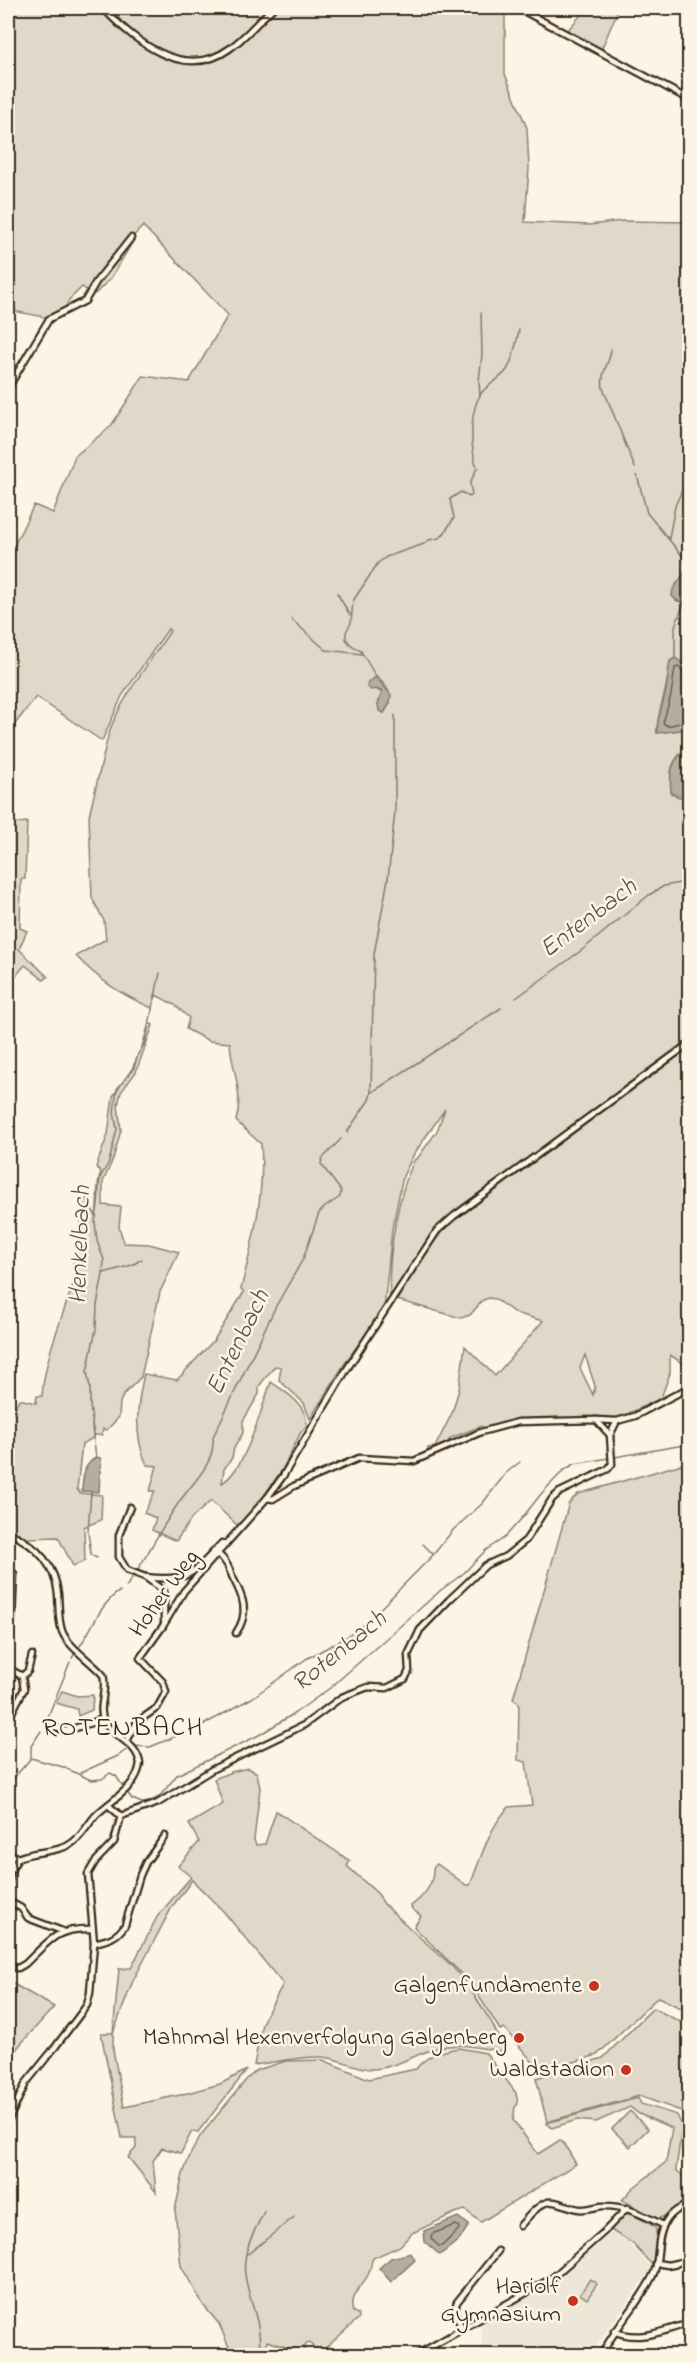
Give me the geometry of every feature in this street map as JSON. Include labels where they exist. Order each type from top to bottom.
[{"type":"street","points":[[102,8],[126,32],[162,55],[192,62],[209,59],[227,50],[250,32],[273,8]]},
{"type":"street","points":[[518,8],[690,100]]},
{"type":"street","points":[[8,388],[49,319],[85,301],[96,282],[131,238]]},
{"type":"street","name":"Hoher Weg","points":[[131,1744],[137,1722],[158,1708],[165,1696],[163,1682],[140,1658],[184,1591],[267,1498],[283,1476],[347,1369],[437,1231],[690,1043]]},
{"type":"street","points":[[267,1498],[273,1499],[294,1486],[359,1458],[414,1461],[481,1432],[518,1422],[617,1421],[635,1416],[690,1387]]},
{"type":"street","points":[[596,1420],[610,1435]]},
{"type":"street","points":[[121,1816],[158,1803],[213,1769],[304,1725],[342,1697],[368,1687],[387,1688],[405,1679],[409,1671],[408,1655],[420,1630],[486,1565],[506,1556],[526,1540],[552,1499],[560,1492],[608,1469],[613,1458],[610,1435],[617,1421]]},
{"type":"street","points":[[130,1507],[117,1541],[119,1557],[127,1570],[145,1577],[164,1591]]},
{"type":"street","points":[[8,1532],[37,1549],[48,1564],[57,1590],[62,1633],[103,1675],[105,1682],[102,1704],[103,1719],[112,1730],[131,1744],[139,1758],[140,1768],[123,1792],[67,1846],[18,1858],[8,1852]]},
{"type":"street","points":[[145,1577],[176,1580],[187,1575],[223,1542],[227,1541]]},
{"type":"street","points":[[217,1553],[224,1559],[245,1606],[242,1625],[236,1633]]},
{"type":"street","points":[[8,1568],[14,1574],[12,1619],[8,1627]]},
{"type":"street","points":[[163,1626],[166,1614],[164,1579]]},
{"type":"street","points":[[22,1676],[28,1671],[32,1655]]},
{"type":"street","points":[[8,1672],[13,1671],[22,1676]]},
{"type":"street","points":[[8,1720],[24,1689],[22,1676]]},
{"type":"street","points":[[49,1726],[66,1731],[103,1719]]},
{"type":"street","points":[[108,1805],[121,1816]]},
{"type":"street","points":[[8,2121],[26,2083],[87,2005],[94,1943],[88,1874],[95,1862],[114,1842],[121,1816]]},
{"type":"street","points":[[94,1943],[111,1939],[121,1932],[140,1875],[146,1862],[165,1836]]},
{"type":"street","points":[[8,1887],[10,1872],[18,1858]]},
{"type":"street","points":[[8,1901],[21,1908],[28,1918],[62,1931],[92,1929]]},
{"type":"street","points":[[8,1966],[18,1968],[25,1965],[62,1931]]},
{"type":"street","points":[[520,2226],[531,2213],[546,2202],[556,2202],[581,2210],[599,2206],[627,2208],[663,2225]]},
{"type":"street","points":[[601,2355],[644,2291],[656,2263],[663,2225],[674,2212],[690,2203]]},
{"type":"street","points":[[415,2355],[552,2278],[605,2231],[627,2208]]},
{"type":"street","points":[[462,2328],[454,2311],[457,2302],[498,2251]]},
{"type":"street","points":[[656,2263],[668,2265],[690,2260]]},
{"type":"street","points":[[615,2331],[625,2336],[636,2337],[690,2323]]},
{"type":"shaded area","points":[[8,8],[505,8],[505,74],[527,128],[529,168],[525,222],[589,225],[622,221],[689,222],[690,574],[685,572],[676,600],[689,605],[689,676],[684,664],[668,671],[657,733],[680,730],[689,725],[689,760],[680,754],[672,768],[670,782],[671,793],[690,795],[690,1368],[670,1355],[670,1373],[661,1398],[619,1418],[548,1420],[485,1429],[481,1426],[451,1438],[448,1444],[428,1455],[428,1448],[435,1447],[452,1413],[459,1389],[465,1346],[495,1376],[543,1321],[515,1313],[495,1299],[489,1298],[483,1300],[470,1315],[461,1318],[397,1300],[420,1261],[449,1222],[446,1220],[390,1299],[392,1247],[403,1190],[415,1159],[437,1131],[445,1109],[414,1154],[403,1176],[392,1229],[384,1309],[345,1363],[310,1419],[304,1403],[279,1380],[281,1367],[275,1366],[259,1386],[259,1394],[243,1421],[243,1433],[234,1448],[232,1458],[224,1469],[222,1483],[231,1476],[245,1452],[271,1382],[299,1405],[306,1418],[307,1426],[301,1432],[282,1470],[266,1493],[267,1495],[238,1526],[211,1501],[192,1518],[176,1541],[152,1530],[156,1518],[144,1513],[155,1491],[150,1491],[157,1466],[147,1465],[138,1431],[138,1409],[144,1374],[177,1380],[214,1340],[244,1292],[241,1289],[260,1199],[261,1144],[236,1121],[239,1101],[230,1043],[209,1041],[186,1029],[189,1018],[175,1005],[156,995],[152,1008],[120,992],[102,980],[76,956],[106,939],[104,921],[92,898],[89,816],[108,736],[119,709],[170,631],[168,629],[122,696],[102,741],[36,697],[8,733],[8,558],[34,505],[53,513],[75,456],[111,426],[143,376],[189,382],[228,315],[143,226],[108,263],[89,292],[82,287],[69,300],[64,311],[49,318],[8,310]],"holes":[[[376,677],[385,685],[389,693],[390,698],[384,713],[378,704],[382,693],[368,683]],[[585,1355],[595,1386],[593,1395],[580,1368]]]},
{"type":"shaded area","points":[[587,8],[619,8],[601,50],[566,32]]},
{"type":"shaded area","points":[[130,242],[132,243],[111,278],[95,294],[92,291]]},
{"type":"shaded area","points":[[27,822],[25,879],[21,879],[20,928],[27,931],[19,949],[48,977],[44,980],[25,965],[8,985],[8,824]]},
{"type":"shaded area","points":[[149,1023],[153,1025],[136,1072],[121,1092],[118,1105],[121,1130],[113,1159],[103,1182],[103,1205],[121,1207],[119,1227],[124,1243],[149,1244],[179,1252],[160,1292],[141,1377],[124,1394],[120,1402],[119,1417],[107,1430],[103,1429],[102,1435],[94,1435],[92,1425],[93,1438],[82,1444],[77,1489],[80,1493],[102,1495],[101,1520],[84,1527],[85,1561],[73,1566],[58,1537],[27,1538],[9,1528],[15,1467],[8,1463],[8,1423],[19,1399],[36,1403],[37,1396],[42,1396],[51,1349],[78,1270],[73,1266],[86,1198],[96,1216],[101,1172],[96,1167],[108,1134],[113,1096],[132,1069]]},
{"type":"shaded area","points":[[689,1462],[689,2012],[658,1997],[597,2055],[541,2072],[504,2028],[500,2030],[470,1982],[414,1927],[421,1916],[411,1906],[427,1890],[432,1880],[433,1868],[437,1864],[466,1885],[470,1885],[486,1843],[502,1815],[509,1807],[532,1805],[526,1762],[518,1760],[519,1703],[513,1699],[569,1503],[578,1494]]},
{"type":"shaded area","points":[[62,1691],[77,1696],[93,1695],[92,1710],[78,1716],[77,1709],[56,1703]]},
{"type":"shaded area","points":[[248,1768],[257,1773],[260,1788],[254,1840],[256,1845],[265,1844],[276,1811],[350,1861],[347,1866],[378,1894],[384,1904],[450,1964],[468,1985],[492,2023],[504,2049],[500,2051],[468,2046],[445,2046],[388,2067],[371,2069],[322,2057],[296,2058],[254,2065],[262,2023],[283,1984],[224,1912],[192,1880],[172,1907],[133,1981],[113,2033],[119,1969],[131,1968],[157,1917],[191,1877],[178,1866],[199,1842],[189,1824],[223,1804],[214,1779]]},
{"type":"shaded area","points":[[8,1981],[54,2007],[18,2047],[8,2069]]},
{"type":"shaded area","name":"Waldstadion","points":[[653,2008],[689,2026],[689,2109],[681,2111],[639,2096],[547,2122],[536,2078],[603,2058]]},
{"type":"shaded area","points":[[101,2033],[113,2033],[113,2050],[124,2107],[220,2084],[247,2070],[198,2132],[192,2131],[181,2153],[162,2148],[153,2161],[156,2192],[128,2157],[136,2148],[136,2138],[122,2138]]},
{"type":"shaded area","points":[[459,2048],[486,2053],[516,2093],[518,2104],[515,2107],[513,2120],[538,2154],[560,2140],[576,2164],[481,2222],[465,2210],[455,2213],[412,2233],[400,2246],[373,2258],[369,2273],[352,2301],[353,2312],[358,2314],[359,2318],[319,2354],[309,2342],[303,2348],[306,2352],[304,2355],[296,2356],[291,2349],[267,2341],[264,2355],[235,2355],[219,2324],[204,2306],[181,2266],[175,2210],[183,2174],[201,2135],[246,2080],[257,2070],[286,2061],[323,2060],[369,2079],[416,2069],[435,2054]]},
{"type":"shaded area","points":[[638,2098],[641,2104],[677,2115],[682,2126],[676,2170],[689,2181],[689,2200],[657,2219],[622,2200],[633,2188],[666,2162],[672,2128],[639,2114],[630,2107],[596,2122],[577,2120],[552,2128],[546,2123]]},
{"type":"shaded area","points":[[630,2111],[648,2129],[630,2147],[612,2129]]},
{"type":"shaded area","points":[[628,2211],[655,2227],[657,2235],[653,2266],[632,2243],[609,2229]]},
{"type":"shaded area","name":"Hariolf Gymnasium","points":[[612,2232],[630,2244],[652,2268],[590,2355],[474,2356],[482,2347],[481,2321],[554,2281]]},
{"type":"shaded area","points":[[590,2279],[597,2284],[587,2299],[580,2294]]},
{"type":"water","points":[[685,572],[689,574],[689,605],[672,596],[673,589]]},
{"type":"water","points":[[675,658],[687,670],[691,687],[689,725],[680,730],[657,733],[670,661]]},
{"type":"water","points":[[376,677],[391,695],[390,703],[384,713],[379,711],[378,704],[382,692],[376,689],[371,690],[367,686]]},
{"type":"water","points":[[681,754],[689,760],[690,795],[679,797],[671,793],[671,777],[672,767]]},
{"type":"water","points":[[98,1457],[101,1459],[99,1492],[82,1491],[87,1466]]},
{"type":"water","points":[[458,2217],[469,2225],[460,2239],[440,2255],[425,2242],[424,2231]]},
{"type":"water","points":[[411,2253],[415,2260],[391,2282],[379,2268],[391,2258]]},
{"type":"waterway","points":[[480,396],[481,313]]},
{"type":"waterway","points":[[376,677],[361,651],[346,639],[346,632],[351,623],[353,601],[378,563],[386,557],[439,538],[454,518],[450,499],[461,492],[470,497],[472,495],[470,483],[477,468],[472,438],[476,404],[486,388],[507,370],[519,330]]},
{"type":"waterway","points":[[611,349],[603,378],[603,388],[635,468]]},
{"type":"waterway","points":[[688,374],[690,380]]},
{"type":"waterway","points":[[637,475],[647,513],[684,558],[689,574]]},
{"type":"waterway","points":[[685,483],[690,477]]},
{"type":"waterway","points":[[669,538],[675,506],[682,490]]},
{"type":"waterway","points":[[337,593],[350,615]]},
{"type":"waterway","points":[[675,658],[675,626],[684,603]]},
{"type":"waterway","points":[[291,619],[326,650],[362,654]]},
{"type":"waterway","points":[[371,1093],[374,954],[388,879],[395,811],[395,715]]},
{"type":"waterway","points":[[684,756],[690,747]]},
{"type":"waterway","points":[[689,796],[687,812],[690,815]]},
{"type":"waterway","name":"Entenbach","points":[[516,998],[582,950],[649,895],[664,886],[690,881]]},
{"type":"waterway","name":"Henkelbach","points":[[96,1458],[87,1372],[96,1329],[104,1260],[97,1241],[95,1221],[100,1178],[109,1162],[117,1129],[114,1112],[117,1089],[134,1068],[138,1054],[145,1043],[160,973]]},
{"type":"waterway","name":"Entenbach","points":[[347,1132],[369,1100],[371,1093],[501,1008]]},
{"type":"waterway","name":"Entenbach","points":[[137,1571],[170,1516],[208,1463],[213,1437],[276,1306],[303,1259],[319,1213],[340,1197],[341,1191],[321,1164],[322,1159],[341,1139]]},
{"type":"waterway","points":[[104,1273],[132,1265],[142,1259]]},
{"type":"waterway","name":"Rotenbach","points":[[127,1792],[132,1799],[142,1803],[159,1797],[177,1775],[259,1735],[330,1688],[441,1590],[464,1573],[486,1550],[504,1538],[541,1494],[563,1471],[574,1464],[684,1445],[690,1447]]},
{"type":"waterway","points":[[133,1746],[150,1747],[203,1725],[252,1698],[306,1659],[345,1638],[366,1623],[433,1555],[454,1529],[482,1504],[506,1473],[520,1462]]},
{"type":"waterway","name":"Henkelbach","points":[[91,1492],[88,1531],[91,1555],[97,1558]]},
{"type":"waterway","points":[[423,1544],[433,1554]]},
{"type":"waterway","name":"Entenbach","points":[[126,1587],[132,1578]]},
{"type":"waterway","name":"Entenbach","points":[[80,1646],[107,1602],[120,1591]]},
{"type":"waterway","name":"Entenbach","points":[[72,1658],[75,1653]]},
{"type":"waterway","name":"Entenbach","points":[[45,1724],[70,1662]]},
{"type":"waterway","name":"Entenbach","points":[[31,1757],[31,1746],[41,1731]]},
{"type":"waterway","points":[[80,1773],[118,1756],[129,1748]]},
{"type":"waterway","name":"Rotenbach","points":[[8,1785],[31,1758],[63,1767],[91,1780],[102,1779],[110,1773],[116,1776],[124,1788]]},
{"type":"waterway","points":[[259,2356],[259,2333],[247,2285],[245,2258],[264,2212]]},
{"type":"waterway","points":[[248,2254],[294,2217]]},
{"type":"waterway","points":[[311,2356],[313,2350]]},
{"type":"place","name":"Galgenfundamente","points":[[594,1986]]},
{"type":"place","name":"Mahnmal Hexenverfolgung Galgenberg","points":[[519,2038]]},
{"type":"place","name":"Waldstadion","points":[[626,2070]]},
{"type":"place","name":"Hariolf Gymnasium","points":[[573,2301]]},
{"type":"district","name":"ROTENBACH","points":[[123,1728]]}]
